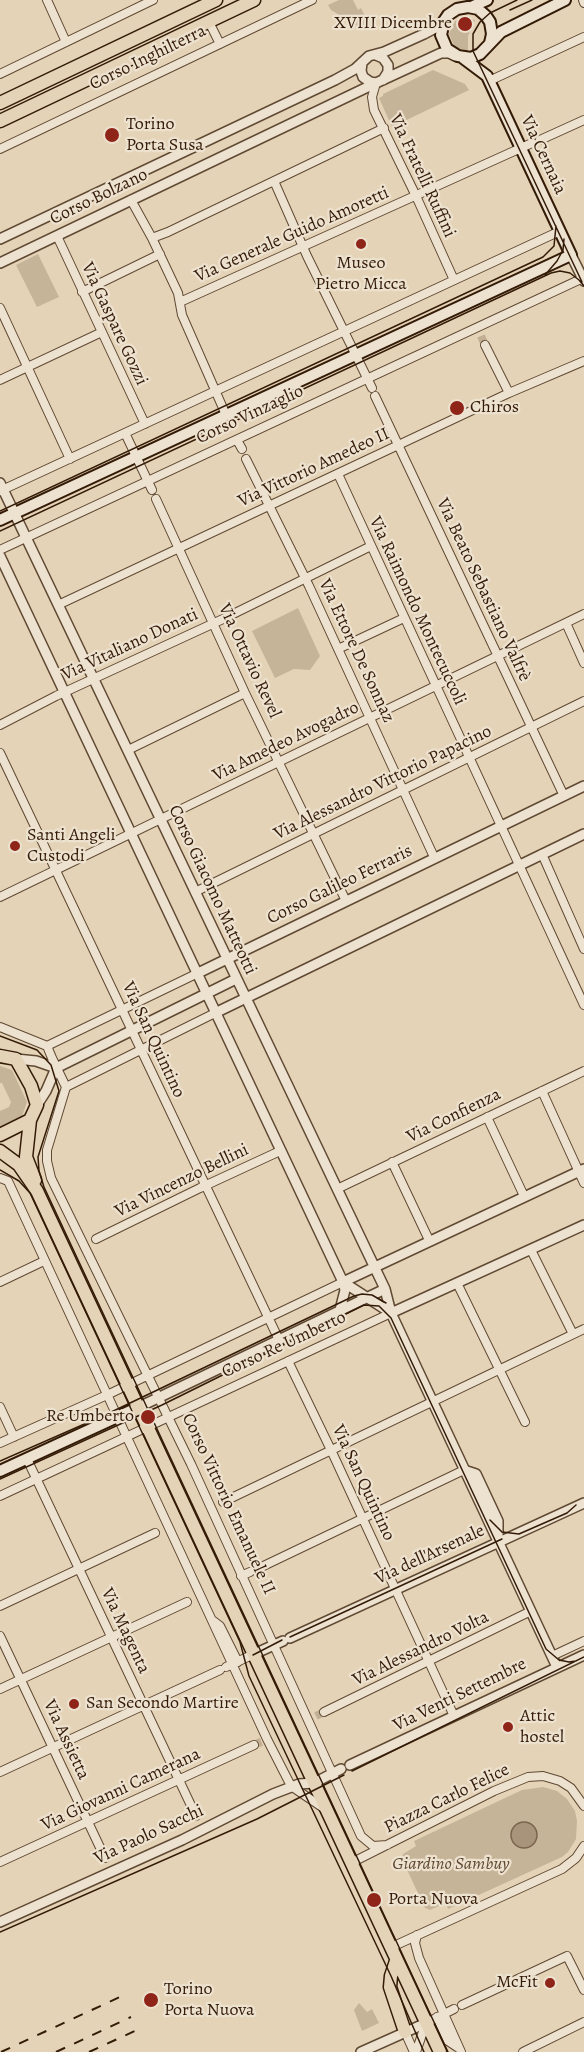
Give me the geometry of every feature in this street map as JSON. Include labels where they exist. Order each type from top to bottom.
[{"type":"main road","name":"Corso Inghilterra","points":[[0,103],[200,3],[216,0]]},
{"type":"main road","name":"Corso Inghilterra","points":[[0,122],[254,0]]},
{"type":"main road","points":[[487,0],[471,8],[454,10],[444,21],[441,30],[442,40],[447,49],[460,57],[475,57],[501,32],[565,0]]},
{"type":"main road","points":[[471,8],[483,13],[488,19],[492,29],[489,45]]},
{"type":"main road","name":"Via Cernaia","points":[[489,45],[486,58],[488,79],[571,255]]},
{"type":"main road","name":"Via Cernaia","points":[[460,57],[488,79]]},
{"type":"main road","name":"Corso Vinzaglio","points":[[0,520],[571,255]]},
{"type":"main road","points":[[0,1055],[16,1059],[31,1086],[37,1105],[30,1120],[27,1157],[37,1191]]},
{"type":"main road","points":[[0,1135],[30,1120]]},
{"type":"main road","points":[[0,1151],[19,1165],[37,1191],[396,1961],[435,2018],[440,2052]]},
{"type":"main road","name":"Corso Re Umberto","points":[[0,1471],[139,1407]]},
{"type":"main road","points":[[396,1961],[390,1987],[405,2032]]},
{"type":"street","points":[[47,0],[66,42]]},
{"type":"street","points":[[0,74],[153,0]]},
{"type":"street","name":"Corso Inghilterra","points":[[0,148],[312,0]]},
{"type":"street","points":[[200,3],[220,44]]},
{"type":"street","points":[[376,55],[385,59],[389,67],[387,75],[378,82],[370,82],[363,77],[361,71],[362,63],[369,56],[434,29],[444,21]]},
{"type":"street","points":[[488,79],[584,37]]},
{"type":"street","name":"Corso Bolzano","points":[[0,263],[441,53],[460,57]]},
{"type":"street","name":"Corso Bolzano","points":[[0,239],[335,80],[362,63]]},
{"type":"street","name":"Via Fratelli Ruffini","points":[[378,82],[372,97],[373,103],[454,280]]},
{"type":"street","name":"Via Generale Guido Amoretti","points":[[180,302],[584,120]]},
{"type":"street","points":[[152,238],[384,128]]},
{"type":"street","points":[[122,181],[178,293],[183,315],[226,415]]},
{"type":"street","points":[[274,181],[303,247],[367,379]]},
{"type":"street","name":"Corso Vinzaglio","points":[[1,488],[69,459],[560,231]]},
{"type":"street","name":"Via Gaspare Gozzi","points":[[57,236],[145,424]]},
{"type":"street","points":[[82,292],[160,254]]},
{"type":"street","name":"Via Cernaia","points":[[571,255],[583,279]]},
{"type":"street","name":"Corso Vinzaglio","points":[[0,550],[583,279]]},
{"type":"street","points":[[0,308],[69,459]]},
{"type":"street","points":[[477,327],[481,336]]},
{"type":"street","points":[[0,380],[102,332]]},
{"type":"street","points":[[485,345],[509,393]]},
{"type":"street","name":"Via Vittorio Amedeo II","points":[[58,605],[509,393],[584,361]]},
{"type":"street","name":"Via Beato Sebastiano Valfrè","points":[[367,379],[564,796]]},
{"type":"street","points":[[125,433],[152,490]]},
{"type":"street","points":[[237,440],[242,449]]},
{"type":"street","name":"Via Ettore De Sonnaz","points":[[246,459],[371,717],[434,857]]},
{"type":"street","name":"Via Raimondo Montecuccoli","points":[[338,474],[584,1005]]},
{"type":"street","name":"Corso Giacomo Matteotti","points":[[1,488],[15,513],[245,999],[375,1267],[385,1289],[391,1313],[557,1667]]},
{"type":"street","name":"Via Ottavio Revel","points":[[156,499],[245,693],[346,901]]},
{"type":"street","name":"Via Vitaliano Donati","points":[[0,724],[371,546]]},
{"type":"street","points":[[0,556],[343,1281],[391,1313]]},
{"type":"street","name":"Via Amedeo Avogadro","points":[[0,897],[584,614]]},
{"type":"street","points":[[338,649],[404,618]]},
{"type":"street","points":[[566,623],[584,663]]},
{"type":"street","points":[[128,750],[245,693]]},
{"type":"street","name":"Via Alessandro Vittorio Papacino","points":[[195,892],[584,701]]},
{"type":"street","name":"Via San Quintino","points":[[0,753],[279,1340]]},
{"type":"street","name":"Corso Galileo Ferraris","points":[[47,1046],[584,786]]},
{"type":"street","points":[[0,1027],[47,1046],[66,1087],[584,834]]},
{"type":"street","points":[[542,854],[584,949]]},
{"type":"street","points":[[37,1105],[56,1068],[236,979]]},
{"type":"street","points":[[16,1059],[36,1061],[56,1068]]},
{"type":"street","name":"Via Confienza","points":[[337,1189],[584,1071]]},
{"type":"street","name":"Corso Vittorio Emanuele II","points":[[66,1087],[47,1150],[51,1178],[90,1243],[158,1398],[216,1504],[242,1576],[307,1719],[341,1770],[361,1836],[373,1846],[387,1845]]},
{"type":"street","points":[[542,1091],[581,1170],[584,1183]]},
{"type":"street","points":[[487,1117],[524,1196]]},
{"type":"street","name":"Via Vincenzo Bellini","points":[[90,1243],[280,1151]]},
{"type":"street","points":[[392,1162],[429,1240]]},
{"type":"street","name":"Corso Re Umberto","points":[[0,1443],[107,1395],[429,1240],[581,1170]]},
{"type":"street","points":[[4,1179],[127,1437],[162,1530],[194,1599],[211,1619],[229,1666],[265,1740],[291,1786],[325,1809]]},
{"type":"street","name":"Corso Re Umberto","points":[[0,1496],[584,1225]]},
{"type":"street","points":[[531,1250],[573,1334]]},
{"type":"street","points":[[0,1282],[44,1260]]},
{"type":"street","name":"Corso Re Umberto","points":[[340,1310],[345,1290],[343,1281]]},
{"type":"street","points":[[457,1283],[525,1422]]},
{"type":"street","name":"Corso Re Umberto","points":[[139,1407],[385,1289]]},
{"type":"street","points":[[216,1504],[584,1329]]},
{"type":"street","name":"Via San Quintino","points":[[288,1361],[454,1716]]},
{"type":"street","points":[[0,1407],[14,1437]]},
{"type":"street","name":"Via Magenta","points":[[27,1459],[199,1823]]},
{"type":"street","points":[[242,1576],[464,1470]]},
{"type":"street","name":"Via dell'Arsenale","points":[[254,1654],[584,1503]]},
{"type":"street","points":[[0,1606],[162,1530]]},
{"type":"street","points":[[0,1689],[194,1599]]},
{"type":"street","name":"Via Alessandro Volta","points":[[324,1712],[531,1611]]},
{"type":"street","name":"Via Assietta","points":[[0,1636],[108,1864]]},
{"type":"street","points":[[552,1656],[584,1641]]},
{"type":"street","points":[[0,1772],[254,1654]]},
{"type":"street","name":"Via Venti Settembre","points":[[314,1783],[584,1655]]},
{"type":"street","points":[[307,1719],[316,1716]]},
{"type":"street","name":"Via Giovanni Camerana","points":[[0,1862],[254,1745]]},
{"type":"street","name":"Piazza Carlo Felice","points":[[351,1863],[528,1777],[543,1776],[560,1781],[581,1798],[584,1806]]},
{"type":"street","name":"Via Paolo Sacchi","points":[[0,1922],[108,1864],[199,1823],[291,1786],[314,1783]]},
{"type":"street","points":[[388,1944],[394,1946],[562,1869],[576,1858],[584,1846]]},
{"type":"street","points":[[417,1935],[415,1943],[435,2018],[448,2041],[460,2050]]},
{"type":"street","points":[[361,2052],[567,1956],[584,1990]]},
{"type":"street","points":[[415,2052],[435,2018]]},
{"type":"street","points":[[524,2052],[584,2022]]},
{"type":"street","points":[[405,2032],[415,2052]]},
{"type":"green space","points":[[339,0],[353,0],[358,10],[361,8],[370,26],[366,31],[331,10],[328,5]]},
{"type":"green space","points":[[465,17],[475,20],[468,36],[468,51],[455,47],[449,34],[455,21]]},
{"type":"green space","points":[[433,70],[465,84],[469,90],[392,127],[379,98]]},
{"type":"green space","points":[[38,254],[59,297],[37,307],[16,265]]},
{"type":"green space","points":[[298,608],[320,656],[310,670],[294,669],[275,678],[252,631]]},
{"type":"green space","points":[[0,1066],[12,1070],[27,1102],[22,1116],[0,1127],[0,1111],[9,1107],[11,1102],[0,1083]]},
{"type":"green space","name":"Giardino Sambuy","points":[[543,1787],[557,1791],[567,1799],[575,1811],[576,1839],[568,1852],[562,1857],[448,1909],[446,1903],[430,1910],[425,1908],[402,1859],[403,1854],[416,1846],[414,1841],[522,1790]]},
{"type":"green space","points":[[359,2003],[367,2012],[372,2009],[379,2023],[362,2031],[354,2010]]},
{"type":"shaded area","points":[[524,1822],[533,1826],[537,1835],[533,1844],[524,1848],[515,1844],[511,1835],[515,1826]]},
{"type":"tunnel","points":[[481,336],[485,345]]},
{"type":"tunnel","points":[[316,1716],[324,1712]]},
{"type":"tunnel","points":[[254,1745],[263,1741]]},
{"type":"tram line","points":[[517,0],[490,13],[480,22],[473,34],[473,51],[582,282]]},
{"type":"tram line","points":[[510,10],[532,0]]},
{"type":"tram line","points":[[0,511],[543,257],[554,246],[556,226]]},
{"type":"tram line","points":[[545,275],[563,250],[564,239]]},
{"type":"tram line","points":[[0,531],[551,273],[560,271],[570,273],[584,286]]},
{"type":"tram line","points":[[0,1036],[37,1050],[51,1065],[59,1091],[38,1157],[44,1187],[448,2052]]},
{"type":"tram line","points":[[0,1170],[19,1181],[30,1193],[240,1642],[249,1676],[391,1976],[424,2052]]},
{"type":"tram line","points":[[0,1461],[105,1415],[354,1296],[372,1295],[386,1303]]},
{"type":"tram line","points":[[0,1479],[162,1405],[364,1305],[379,1306],[391,1318],[546,1649],[559,1660],[576,1661]]},
{"type":"tram line","points":[[490,1520],[502,1532],[519,1534],[567,1513],[576,1505]]},
{"type":"tram line","points":[[290,1637],[502,1539]]},
{"type":"tram line","points":[[253,1655],[282,1640]]},
{"type":"tram line","points":[[352,1771],[584,1657]]},
{"type":"tram line","points":[[0,1932],[257,1819],[344,1775]]},
{"type":"railway","points":[[1,2052],[122,1996]]},
{"type":"railway","points":[[56,2052],[131,2017]]},
{"type":"railway","points":[[89,2052],[137,2030]]},
{"type":"place","name":"XVIII Dicembre","points":[[465,24]]},
{"type":"place","name":"Torino Porta Susa","points":[[112,135]]},
{"type":"place","name":"Museo Pietro Micca","points":[[361,244]]},
{"type":"place","name":"Chiros","points":[[457,408]]},
{"type":"place","name":"Santi Angeli Custodi","points":[[15,846]]},
{"type":"place","name":"Re Umberto","points":[[148,1417]]},
{"type":"place","name":"San Secondo Martire","points":[[74,1704]]},
{"type":"place","name":"Attic hostel","points":[[508,1727]]},
{"type":"place","name":"Porta Nuova","points":[[374,1900]]},
{"type":"place","name":"McFit","points":[[550,1983]]},
{"type":"place","name":"Torino Porta Nuova","points":[[151,2000]]}]
